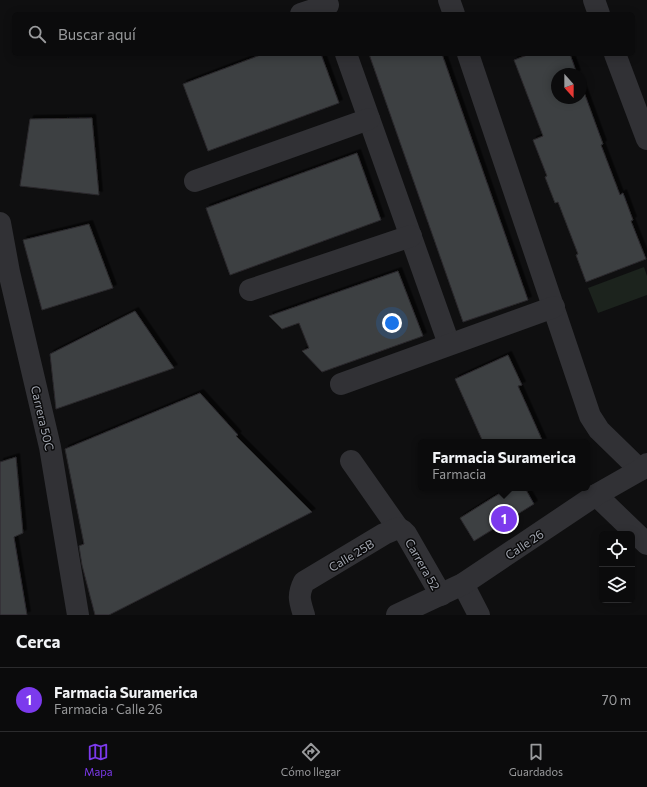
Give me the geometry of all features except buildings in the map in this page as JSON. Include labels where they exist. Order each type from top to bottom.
[{"type":"street","points":[[449,0],[453,12]]},
{"type":"street","points":[[308,12],[329,6]]},
{"type":"street","points":[[347,56],[449,344]]},
{"type":"street","points":[[469,56],[590,416],[599,430],[644,467]]},
{"type":"street","points":[[616,56],[647,139]]},
{"type":"street","points":[[195,181],[369,119]]},
{"type":"street","name":"Carrera 50C","points":[[0,223],[9,272],[50,447],[78,615]]},
{"type":"street","points":[[250,290],[411,236]]},
{"type":"street","points":[[341,384],[554,307]]},
{"type":"street","name":"Carrera 52","points":[[351,461],[402,531],[441,594]]},
{"type":"street","name":"Calle 26","points":[[397,615],[463,584],[596,495],[644,467]]},
{"type":"street","points":[[596,495],[647,544]]},
{"type":"street","name":"Calle 25B","points":[[304,615],[300,600],[300,591],[304,582],[384,534],[402,531]]},
{"type":"street","points":[[463,584],[479,615]]},
{"type":"shaded area","points":[[644,267],[647,276],[647,295],[598,313],[588,288]]},
{"type":"place","name":"Farmacia Suramerica","points":[[504,519]]}]
